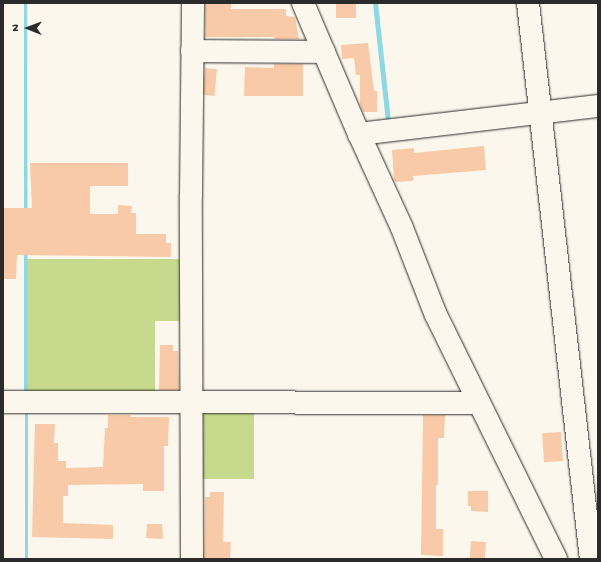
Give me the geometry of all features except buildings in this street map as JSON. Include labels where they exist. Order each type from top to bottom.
[{"type":"street","points":[[192,559],[193,402],[191,204],[193,3]]},
{"type":"street","points":[[303,3],[359,134],[402,228],[436,316],[556,559]]},
{"type":"street","points":[[528,3],[591,559]]},
{"type":"street","points":[[192,51],[324,52]]},
{"type":"street","points":[[359,134],[598,106]]},
{"type":"street","points":[[3,402],[479,403]]},
{"type":"green space","points":[[27,259],[186,259],[187,321],[155,321],[155,397],[28,396]]},
{"type":"green space","points":[[198,406],[254,406],[254,479],[198,479]]},
{"type":"water","points":[[24,3],[27,3],[28,396],[24,396]]},
{"type":"water","points":[[25,408],[28,408],[28,559],[25,559]]},
{"type":"waterway","points":[[375,3],[388,121]]}]
